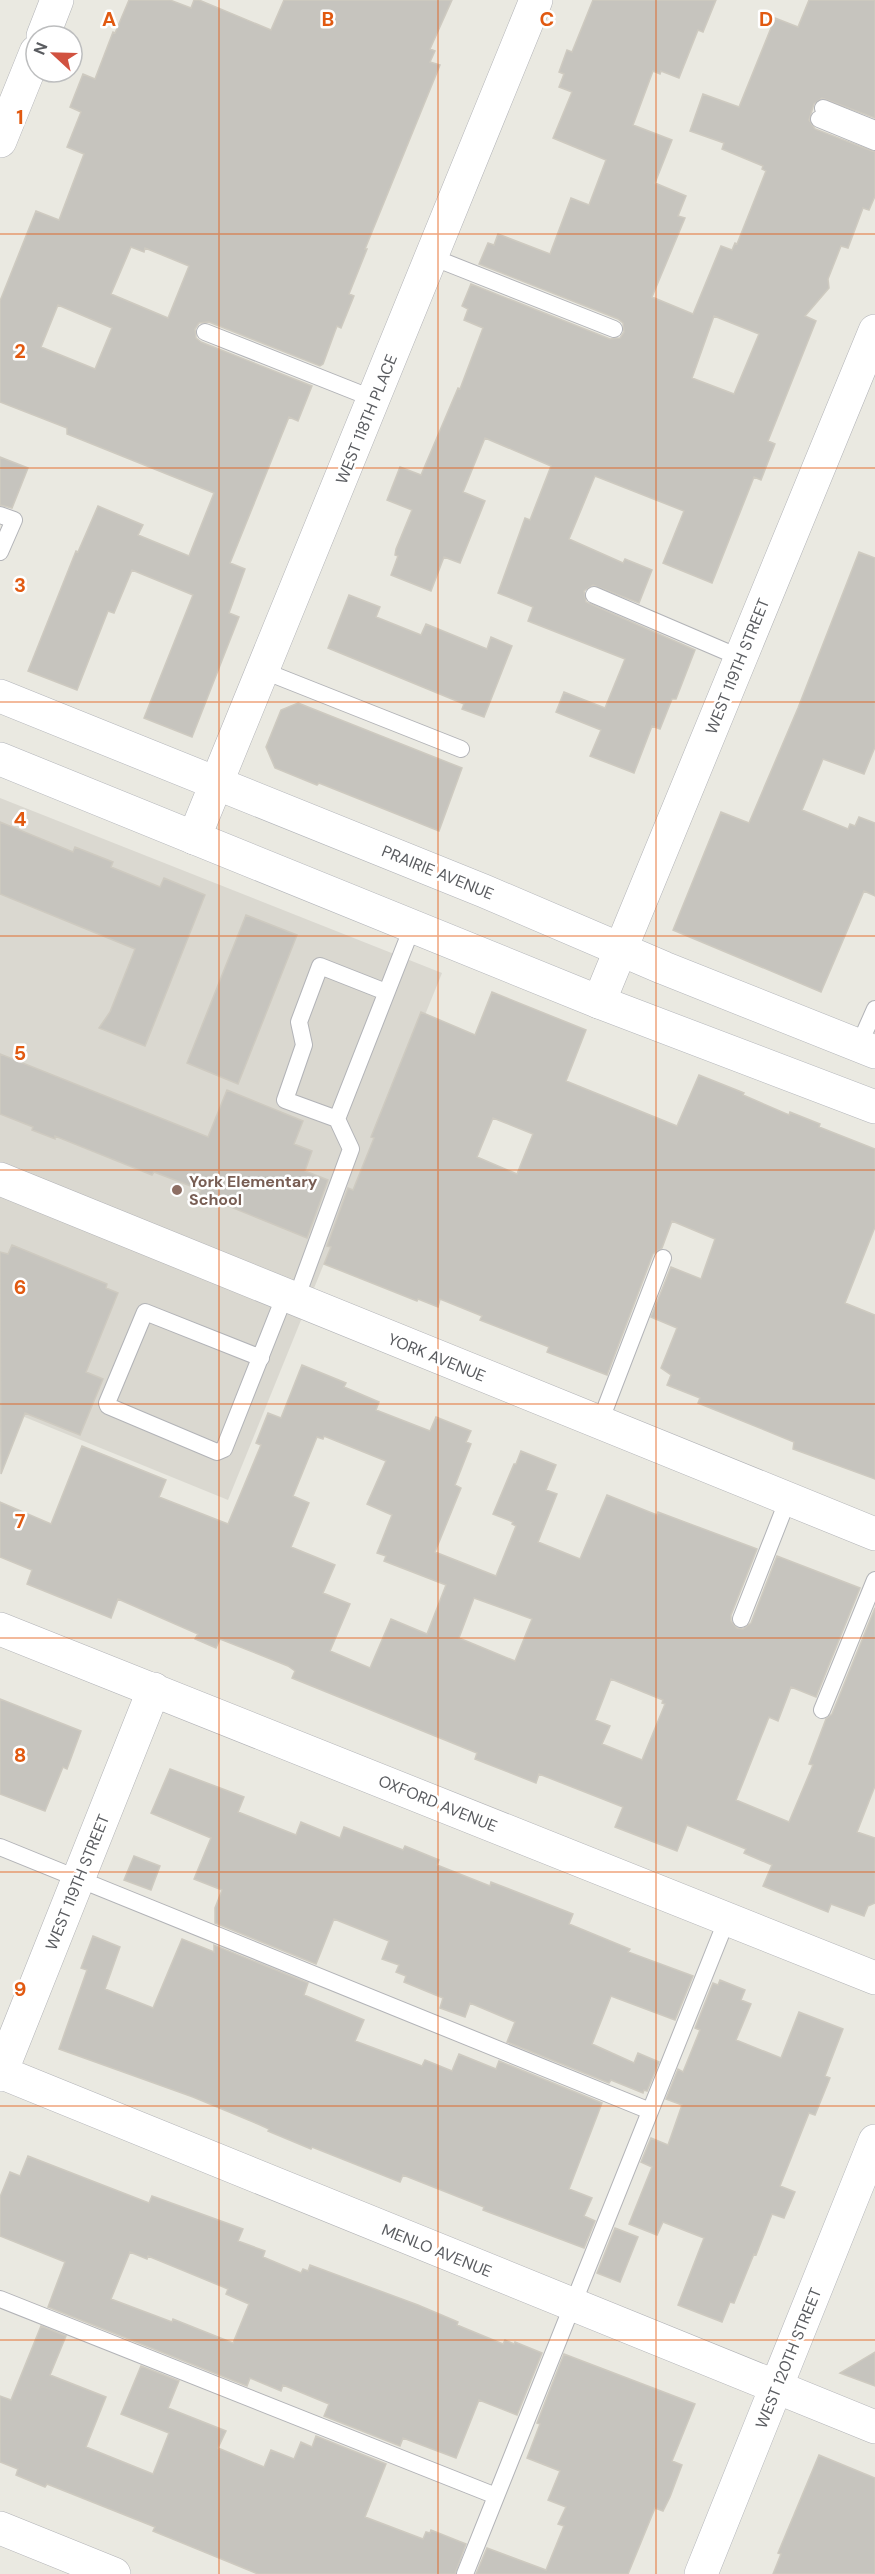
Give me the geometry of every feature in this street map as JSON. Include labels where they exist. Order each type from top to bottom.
[{"type":"street","points":[[48,24],[57,0]]},
{"type":"street","name":"WEST 118TH PLACE","points":[[194,838],[536,0]]},
{"type":"street","points":[[0,141],[24,82]]},
{"type":"street","name":"WEST 119TH STREET","points":[[599,1002],[875,331]]},
{"type":"street","name":"PRAIRIE AVENUE","points":[[0,696],[484,891],[664,968],[867,1048]]},
{"type":"street","points":[[0,759],[599,1002],[875,1107]]},
{"type":"street","name":"YORK AVENUE","points":[[0,1179],[875,1534]]},
{"type":"street","name":"OXFORD AVENUE","points":[[0,1629],[875,1978]]},
{"type":"street","name":"WEST 119TH STREET","points":[[0,2073],[154,1689]]},
{"type":"street","name":"MENLO AVENUE","points":[[0,2073],[875,2427]]},
{"type":"street","name":"WEST 120TH STREET","points":[[701,2574],[875,2141]]},
{"type":"street","points":[[0,2528],[114,2574]]},
{"type":"lane","points":[[875,129],[821,113],[875,142]]},
{"type":"lane","points":[[432,256],[614,329]]},
{"type":"lane","points":[[205,332],[374,399]]},
{"type":"lane","points":[[0,515],[14,520],[0,552]]},
{"type":"lane","points":[[594,595],[741,658]]},
{"type":"lane","points":[[264,671],[461,749]]},
{"type":"lane","points":[[337,1119],[413,926]]},
{"type":"lane","points":[[261,1358],[145,1312],[107,1403],[110,1408],[217,1452],[224,1449],[351,1149],[337,1119],[285,1100],[304,1045],[299,1022],[320,966],[386,992]]},
{"type":"lane","points":[[867,1048],[875,1009]]},
{"type":"lane","points":[[600,1422],[663,1258]]},
{"type":"lane","points":[[741,1619],[788,1499]]},
{"type":"lane","points":[[822,1710],[875,1580]]},
{"type":"lane","points":[[0,1847],[650,2111]]},
{"type":"lane","points":[[465,2574],[727,1919]]},
{"type":"lane","points":[[0,2299],[496,2496]]},
{"type":"shaded area","name":"York Elementary School","points":[[0,798],[442,973],[228,1500],[0,1407]]},
{"type":"building","points":[[129,0],[170,0],[191,8],[194,0],[199,0],[271,30],[284,0],[452,0],[430,49],[435,51],[430,62],[440,65],[365,249],[367,249],[349,294],[354,296],[341,328],[337,326],[323,364],[320,366],[209,322],[199,323],[195,329],[196,338],[201,342],[312,386],[298,421],[289,417],[230,563],[245,569],[229,613],[239,617],[192,737],[144,718],[193,595],[132,570],[114,613],[108,611],[77,690],[28,671],[76,551],[78,552],[98,506],[143,525],[138,535],[189,556],[214,493],[67,434],[67,428],[0,402],[0,301],[36,211],[59,220],[84,154],[67,147],[81,112],[70,107],[79,84],[84,84],[84,74],[95,79],[113,32],[115,33]],"holes":[[[131,247],[144,252],[145,248],[189,266],[168,318],[111,294]],[[58,305],[112,328],[95,369],[41,347]]]},
{"type":"building","points":[[593,0],[716,0],[703,32],[698,30],[679,78],[661,71],[660,74],[653,71],[633,125],[672,140],[655,183],[686,196],[678,216],[685,218],[652,297],[693,314],[721,246],[732,250],[735,243],[737,244],[766,171],[762,169],[763,166],[722,149],[724,143],[690,131],[703,94],[739,107],[775,18],[798,27],[809,0],[875,0],[875,118],[822,98],[814,104],[809,120],[815,129],[875,152],[875,196],[869,210],[863,208],[848,248],[841,246],[828,279],[829,288],[805,316],[816,321],[768,441],[775,444],[761,480],[754,477],[712,583],[663,563],[684,511],[595,476],[569,539],[623,563],[625,559],[652,570],[639,603],[593,585],[584,591],[586,602],[695,650],[676,699],[672,699],[660,729],[652,726],[634,773],[590,756],[601,730],[556,712],[564,692],[605,708],[625,659],[528,621],[533,607],[498,593],[525,518],[530,520],[551,466],[485,438],[463,492],[485,501],[460,563],[444,557],[431,591],[391,575],[398,556],[395,555],[396,549],[412,510],[387,500],[400,467],[421,475],[458,388],[460,389],[483,328],[464,320],[468,309],[462,306],[471,284],[610,339],[620,338],[624,332],[623,323],[618,319],[479,264],[488,243],[494,245],[498,234],[550,254],[571,198],[589,205],[606,160],[553,138],[572,92],[559,87],[564,74],[559,72],[567,50],[572,52]],"holes":[[[714,316],[759,334],[734,394],[692,378]]]},
{"type":"building","points":[[0,457],[28,468],[12,508],[0,505]]},
{"type":"building","points":[[859,552],[875,558],[875,747],[864,774],[823,759],[802,810],[848,829],[850,824],[855,826],[859,817],[875,823],[875,896],[864,891],[821,992],[673,930],[721,812],[749,823],[798,708]]},
{"type":"building","points":[[349,595],[380,607],[376,617],[421,635],[426,624],[487,649],[491,637],[512,646],[484,717],[462,709],[464,704],[328,648]]},
{"type":"building","points":[[298,703],[462,768],[439,831],[275,768],[266,747],[281,710]]},
{"type":"building","points":[[0,822],[73,852],[75,847],[113,862],[111,867],[160,887],[164,878],[205,895],[145,1046],[99,1028],[110,1012],[135,949],[0,894]]},
{"type":"building","points":[[246,915],[297,935],[238,1084],[187,1063]]},
{"type":"building","points":[[492,992],[586,1030],[566,1081],[677,1126],[699,1075],[744,1093],[743,1095],[789,1115],[790,1112],[820,1124],[819,1127],[875,1149],[875,1227],[845,1303],[875,1315],[875,1479],[793,1449],[794,1442],[698,1403],[700,1398],[667,1385],[671,1375],[661,1368],[677,1328],[651,1317],[671,1267],[701,1279],[715,1239],[672,1221],[662,1248],[653,1254],[607,1375],[547,1352],[549,1347],[480,1320],[482,1316],[440,1299],[438,1307],[418,1299],[417,1301],[324,1264],[331,1247],[327,1246],[348,1188],[353,1190],[374,1138],[371,1137],[421,1012],[475,1035]],"holes":[[[493,1118],[533,1134],[517,1174],[477,1157]]]},
{"type":"building","points":[[0,1054],[208,1137],[227,1090],[303,1121],[294,1144],[312,1151],[305,1171],[328,1180],[307,1238],[199,1194],[201,1190],[154,1172],[152,1175],[55,1136],[55,1139],[32,1130],[33,1127],[0,1114]]},
{"type":"building","points":[[12,1245],[107,1284],[106,1288],[118,1293],[86,1372],[103,1379],[80,1435],[25,1413],[1,1474],[0,1252],[8,1254]]},
{"type":"building","points":[[302,1365],[346,1383],[344,1387],[379,1402],[376,1410],[430,1431],[436,1417],[471,1431],[466,1442],[471,1444],[455,1485],[461,1488],[435,1552],[496,1576],[516,1526],[512,1524],[513,1522],[493,1514],[521,1451],[556,1465],[546,1490],[557,1494],[538,1542],[580,1559],[607,1495],[657,1515],[658,1512],[757,1549],[731,1615],[731,1621],[737,1628],[743,1629],[751,1623],[777,1556],[860,1588],[816,1697],[791,1687],[778,1721],[769,1717],[736,1800],[789,1822],[813,1765],[809,1764],[826,1719],[832,1714],[875,1608],[875,1786],[857,1832],[875,1838],[875,1903],[868,1906],[864,1916],[831,1904],[828,1912],[763,1886],[772,1865],[744,1853],[746,1849],[687,1825],[677,1851],[615,1827],[623,1807],[539,1774],[536,1783],[475,1759],[477,1753],[292,1678],[295,1671],[288,1666],[220,1639],[216,1648],[195,1639],[198,1634],[118,1599],[111,1618],[27,1584],[32,1570],[0,1557],[0,1502],[51,1524],[82,1446],[166,1480],[159,1497],[228,1524],[261,1445],[256,1443],[268,1413],[281,1418]],"holes":[[[324,1436],[386,1461],[367,1504],[392,1515],[377,1553],[386,1556],[384,1561],[446,1585],[427,1634],[391,1619],[370,1668],[330,1651],[350,1604],[323,1593],[335,1565],[291,1547],[309,1503],[293,1496],[317,1437],[323,1439]],[[474,1598],[532,1619],[515,1661],[459,1638]],[[611,1679],[663,1700],[662,1703],[665,1704],[642,1760],[602,1744],[610,1726],[595,1720]]]},
{"type":"building","points":[[0,1699],[81,1731],[67,1769],[63,1767],[45,1811],[0,1794]]},
{"type":"building","points":[[170,1769],[244,1797],[238,1812],[296,1835],[301,1822],[340,1838],[344,1827],[403,1850],[405,1846],[439,1860],[437,1865],[490,1886],[491,1882],[573,1914],[569,1924],[630,1949],[628,1952],[693,1976],[675,2020],[611,1996],[592,2044],[634,2063],[638,2053],[659,2062],[647,2091],[644,2090],[643,2093],[611,2080],[609,2083],[507,2042],[515,2022],[470,2003],[465,2017],[440,2008],[443,1998],[404,1982],[406,1976],[396,1972],[399,1965],[382,1959],[389,1941],[334,1919],[316,1964],[215,1923],[215,1908],[222,1890],[194,1879],[211,1838],[151,1813]]},
{"type":"building","points":[[134,1856],[160,1866],[151,1890],[124,1880]]},
{"type":"building","points":[[93,1936],[120,1947],[105,1989],[153,2008],[182,1939],[214,1952],[214,1945],[308,1983],[304,1995],[364,2020],[355,2041],[422,2066],[425,2060],[452,2071],[459,2054],[496,2069],[499,2061],[602,2103],[569,2189],[592,2198],[584,2216],[595,2221],[584,2248],[483,2210],[484,2207],[403,2175],[400,2182],[312,2147],[311,2149],[193,2097],[59,2049],[87,1970],[81,1968]]},
{"type":"building","points":[[720,1980],[745,1990],[741,2000],[751,2004],[736,2040],[781,2058],[799,2012],[843,2029],[825,2076],[830,2078],[815,2115],[809,2113],[780,2186],[795,2192],[784,2218],[772,2214],[734,2303],[730,2302],[722,2322],[678,2305],[704,2238],[663,2222],[657,2235],[629,2224],[652,2167],[641,2162],[651,2138],[668,2145],[682,2105],[666,2099],[678,2069],[683,2072],[700,2030],[695,2028],[713,1983],[718,1985]]},
{"type":"building","points":[[28,2156],[149,2203],[152,2196],[243,2229],[238,2241],[265,2251],[263,2257],[301,2273],[303,2269],[308,2271],[310,2265],[418,2305],[458,2322],[457,2325],[503,2344],[505,2340],[514,2344],[515,2342],[542,2353],[517,2415],[479,2400],[456,2458],[403,2438],[400,2446],[324,2416],[329,2404],[283,2385],[281,2391],[250,2378],[247,2386],[48,2307],[65,2262],[0,2236],[0,2197],[10,2172],[20,2176]],"holes":[[[130,2252],[147,2259],[148,2256],[228,2289],[226,2294],[249,2304],[233,2343],[173,2319],[172,2322],[111,2299]]]},
{"type":"building","points":[[615,2228],[638,2237],[620,2282],[597,2273]]},
{"type":"building","points":[[41,2326],[66,2336],[50,2375],[106,2397],[86,2447],[153,2474],[169,2433],[121,2414],[141,2366],[179,2381],[168,2408],[226,2431],[218,2448],[264,2467],[271,2450],[294,2459],[301,2442],[312,2447],[316,2436],[386,2464],[365,2517],[423,2539],[426,2532],[430,2533],[431,2530],[466,2544],[455,2574],[258,2574],[153,2531],[155,2527],[47,2484],[45,2487],[16,2475],[18,2469],[0,2462],[0,2396],[11,2400]]},
{"type":"building","points":[[875,2352],[875,2386],[840,2373]]},
{"type":"building","points":[[564,2354],[695,2404],[672,2461],[682,2465],[670,2497],[663,2511],[655,2508],[628,2574],[476,2574],[487,2548],[546,2570],[564,2526],[558,2524],[566,2507],[548,2500],[560,2471],[527,2458],[540,2424],[537,2423]]},
{"type":"building","points":[[819,2455],[875,2478],[875,2574],[773,2574],[781,2554],[778,2553]]},
{"type":"place","name":"York Elementary School","points":[[177,1190]]}]
